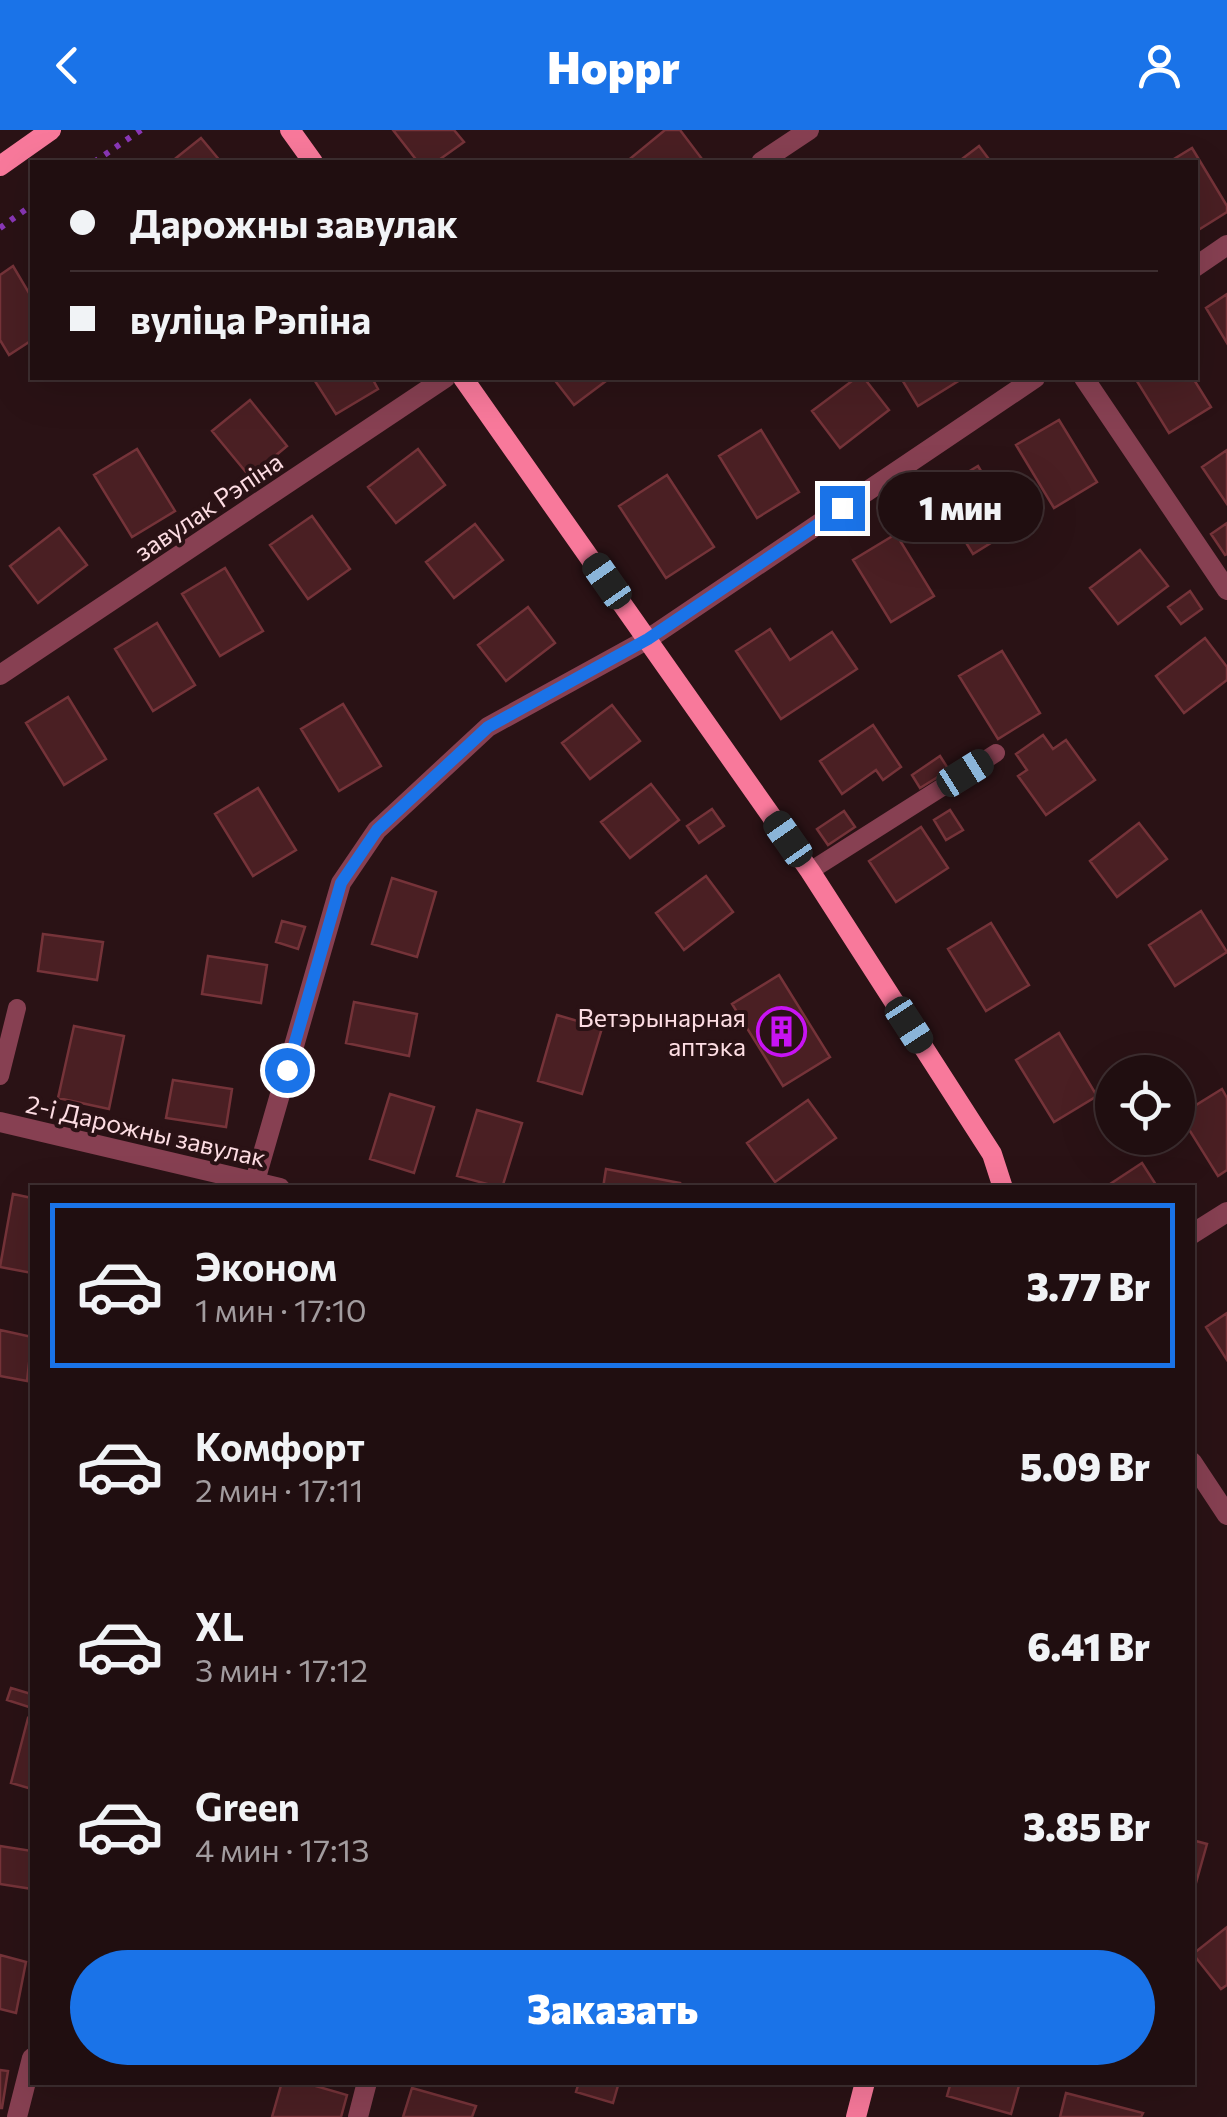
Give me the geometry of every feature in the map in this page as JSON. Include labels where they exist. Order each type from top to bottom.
[{"type":"main road","points":[[0,166],[51,130]]},
{"type":"main road","points":[[290,130],[312,160]]},
{"type":"main road","points":[[464,380],[810,870],[992,1154],[1002,1185]]},
{"type":"main road","points":[[856,2117],[864,2085]]},
{"type":"street","points":[[765,160],[810,130]]},
{"type":"street","points":[[1198,266],[1227,245]]},
{"type":"street","name":"завулак Рэпіна","points":[[0,676],[441,380]]},
{"type":"street","points":[[254,1184],[341,883],[377,830],[488,727],[648,639],[1032,380]]},
{"type":"street","points":[[1085,380],[1227,590]]},
{"type":"street","name":"2-і Дарожны завулак","points":[[0,1122],[254,1184]]},
{"type":"street","points":[[1195,1232],[1227,1212]]},
{"type":"street","points":[[1195,1467],[1227,1515]]},
{"type":"street","points":[[17,2117],[30,2066]]},
{"type":"street","points":[[358,2117],[366,2085]]},
{"type":"lane","points":[[810,870],[996,754]]},
{"type":"lane","points":[[0,1076],[16,1008]]},
{"type":"path","points":[[97,160],[142,130]]},
{"type":"path","points":[[0,228],[30,206]]},
{"type":"building","points":[[393,130],[454,130],[464,142],[439,160],[416,160]]},
{"type":"building","points":[[665,130],[680,130],[702,159],[677,160],[628,160]]},
{"type":"building","points":[[201,138],[219,160],[174,160]]},
{"type":"building","points":[[979,146],[990,160],[961,160]]},
{"type":"building","points":[[1192,148],[1227,212],[1198,230],[1198,160],[1172,160]]},
{"type":"building","points":[[13,266],[30,295],[30,341],[9,355],[0,340],[0,275]]},
{"type":"building","points":[[1227,294],[1227,343],[1206,308]]},
{"type":"building","points":[[314,380],[373,380],[378,389],[336,414]]},
{"type":"building","points":[[555,380],[607,380],[574,405]]},
{"type":"building","points":[[853,380],[866,380],[889,410],[840,448],[812,411]]},
{"type":"building","points":[[902,380],[960,380],[918,406]]},
{"type":"building","points":[[1136,380],[1194,380],[1211,407],[1169,433]]},
{"type":"building","points":[[250,400],[287,446],[250,477],[212,431]]},
{"type":"building","points":[[1059,420],[1097,482],[1054,508],[1016,445]]},
{"type":"building","points":[[761,430],[799,492],[757,518],[719,456]]},
{"type":"building","points":[[137,449],[175,511],[132,537],[94,475]]},
{"type":"building","points":[[418,449],[445,485],[396,523],[368,487]]},
{"type":"building","points":[[1227,450],[1227,504],[1202,467]]},
{"type":"building","points":[[978,466],[1015,528],[973,554],[935,492]]},
{"type":"building","points":[[667,475],[714,547],[666,578],[619,506]]},
{"type":"building","points":[[312,516],[350,569],[308,599],[270,545]]},
{"type":"building","points":[[1227,523],[1227,554],[1225,555],[1211,534]]},
{"type":"building","points":[[475,524],[503,560],[454,598],[426,562]]},
{"type":"building","points":[[59,528],[87,565],[38,603],[10,566]]},
{"type":"building","points":[[896,534],[934,596],[891,622],[853,560]]},
{"type":"building","points":[[1140,550],[1168,586],[1118,624],[1090,588]]},
{"type":"building","points":[[225,568],[263,631],[220,656],[182,594]]},
{"type":"building","points":[[1190,591],[1202,609],[1181,624],[1168,607]]},
{"type":"building","points":[[528,607],[555,643],[506,681],[478,645]]},
{"type":"building","points":[[157,623],[195,685],[153,711],[115,649]]},
{"type":"building","points":[[770,629],[790,660],[832,632],[857,669],[781,719],[736,651]]},
{"type":"building","points":[[1205,638],[1227,667],[1227,680],[1184,713],[1156,676]]},
{"type":"building","points":[[1002,651],[1040,713],[998,739],[959,676]]},
{"type":"building","points":[[68,697],[106,759],[64,785],[26,723]]},
{"type":"building","points":[[343,704],[381,766],[339,791],[301,729]]},
{"type":"building","points":[[612,705],[640,741],[590,779],[562,743]]},
{"type":"building","points":[[873,725],[901,767],[883,780],[876,770],[842,794],[820,761]]},
{"type":"building","points":[[1043,735],[1053,749],[1066,740],[1095,780],[1046,815],[1018,776],[1027,770],[1016,754]]},
{"type":"building","points":[[940,756],[949,770],[920,788],[912,775]]},
{"type":"building","points":[[651,784],[679,820],[630,858],[601,822]]},
{"type":"building","points":[[258,788],[296,850],[253,876],[215,814]]},
{"type":"building","points":[[712,809],[724,826],[699,843],[687,826]]},
{"type":"building","points":[[950,810],[963,830],[946,840],[934,820]]},
{"type":"building","points":[[844,811],[855,827],[828,845],[817,829]]},
{"type":"building","points":[[1139,823],[1167,859],[1117,897],[1090,861]]},
{"type":"building","points":[[921,827],[948,868],[896,902],[869,861]]},
{"type":"building","points":[[706,876],[733,912],[684,950],[656,913]]},
{"type":"building","points":[[392,878],[436,892],[417,957],[372,944]]},
{"type":"building","points":[[1201,911],[1227,952],[1175,986],[1149,945]]},
{"type":"building","points":[[282,921],[305,927],[298,949],[276,942]]},
{"type":"building","points":[[991,923],[1029,985],[986,1011],[948,949]]},
{"type":"building","points":[[43,934],[103,942],[97,980],[38,971]]},
{"type":"building","points":[[208,956],[267,965],[261,1003],[202,994]]},
{"type":"building","name":"Ветэрынарная аптэка","points":[[779,975],[830,1057],[783,1086],[732,1004]]},
{"type":"building","points":[[354,1002],[417,1014],[409,1056],[346,1043]]},
{"type":"building","points":[[557,1015],[602,1028],[582,1094],[538,1081]]},
{"type":"building","points":[[74,1026],[124,1036],[109,1109],[58,1098]]},
{"type":"building","points":[[1059,1033],[1095,1097],[1054,1122],[1016,1060]]},
{"type":"building","points":[[173,1080],[232,1089],[226,1127],[166,1118]]},
{"type":"building","points":[[1222,1089],[1227,1098],[1227,1170],[1218,1176],[1195,1139],[1195,1106]]},
{"type":"building","points":[[390,1094],[434,1107],[414,1173],[370,1159]]},
{"type":"building","points":[[808,1100],[836,1138],[775,1182],[747,1143]]},
{"type":"building","points":[[477,1110],[522,1123],[503,1185],[457,1176]]},
{"type":"building","points":[[1142,1163],[1156,1185],[1109,1185]]},
{"type":"building","points":[[606,1169],[680,1183],[680,1185],[603,1185]]},
{"type":"building","points":[[13,1194],[30,1198],[30,1273],[0,1267]]},
{"type":"building","points":[[1227,1313],[1227,1360],[1206,1327]]},
{"type":"building","points":[[0,1330],[30,1337],[27,1381],[0,1376]]},
{"type":"building","points":[[11,1688],[30,1694],[30,1707],[7,1700]]},
{"type":"building","points":[[28,1718],[30,1788],[11,1783]]},
{"type":"building","points":[[1195,1841],[1207,1844],[1195,1886]]},
{"type":"building","points":[[0,1846],[30,1851],[30,1889],[0,1884]]},
{"type":"building","points":[[1227,1927],[1227,1985],[1221,1989],[1195,1952]]},
{"type":"building","points":[[0,1955],[26,1962],[16,2013],[0,2009]]},
{"type":"building","points":[[0,2070],[8,2071],[2,2108],[0,2108]]},
{"type":"building","points":[[281,2085],[312,2085],[347,2095],[341,2117],[272,2117]]},
{"type":"building","points":[[578,2085],[618,2085],[613,2103],[576,2092]]},
{"type":"building","points":[[950,2085],[1019,2085],[1011,2114],[947,2096]]},
{"type":"building","points":[[412,2088],[476,2106],[472,2117],[403,2117]]},
{"type":"building","points":[[1066,2093],[1143,2113],[1141,2117],[1060,2117]]},
{"type":"place","name":"Ветэрынарная аптэка","points":[[781,1031]]},
{"type":"route","points":[[287,1070],[341,883],[377,830],[488,727],[648,639],[842,508]]}]
